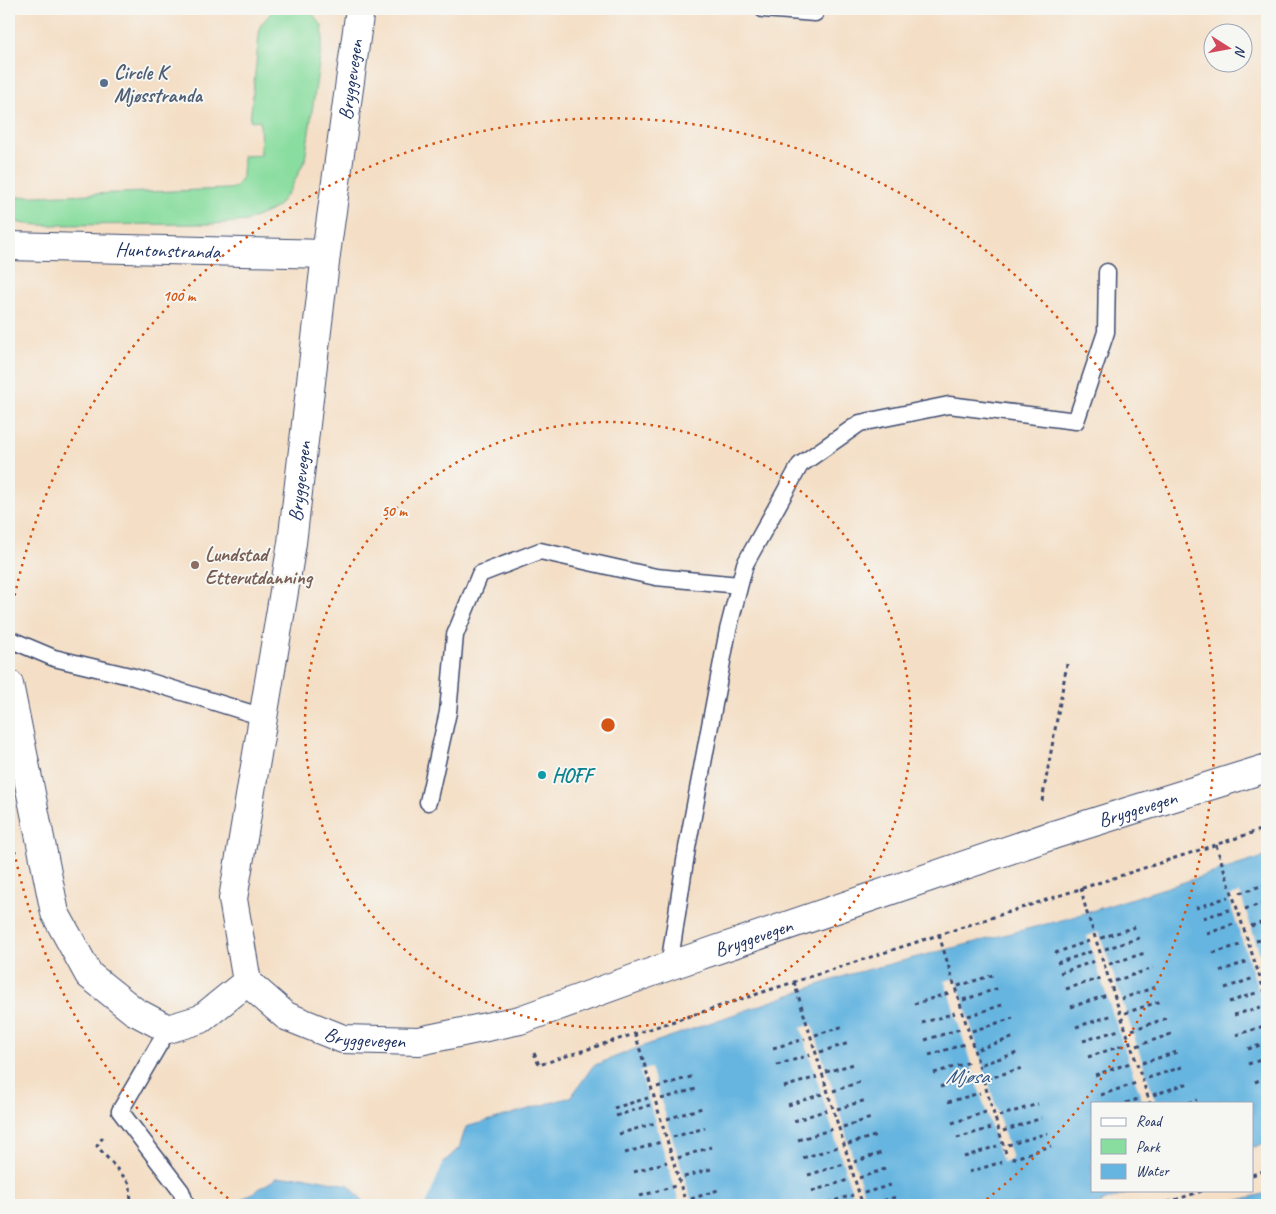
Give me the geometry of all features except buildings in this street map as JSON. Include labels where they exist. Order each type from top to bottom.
[{"type":"street","name":"Bryggevegen","points":[[360,9],[326,254],[292,543],[233,898],[247,982],[286,1016],[342,1039],[419,1041],[520,1020],[669,966],[1035,841],[1267,768]]},
{"type":"street","name":"Huntonstranda","points":[[9,246],[326,254]]},
{"type":"street","points":[[9,684],[55,913],[89,975],[134,1011],[168,1029],[201,1020],[247,982]]},
{"type":"lane","points":[[763,9],[815,13]]},
{"type":"lane","points":[[669,966],[687,848],[739,585],[745,564],[800,465],[860,423],[949,405],[1076,420],[1106,332],[1107,272]]},
{"type":"lane","points":[[428,802],[448,712],[455,635],[480,574],[540,551],[656,577],[739,585]]},
{"type":"lane","points":[[9,639],[54,658],[134,677],[263,717]]},
{"type":"lane","points":[[168,1029],[120,1111],[180,1191],[186,1205]]},
{"type":"path","points":[[1035,841],[1067,664]]},
{"type":"path","points":[[520,1020],[538,1065],[1267,828]]},
{"type":"path","points":[[1216,845],[1267,999]]},
{"type":"path","points":[[1240,893],[1267,884]]},
{"type":"path","points":[[1081,888],[1086,910],[1150,1102]]},
{"type":"path","points":[[1196,908],[1228,897]]},
{"type":"path","points":[[1245,909],[1267,902]]},
{"type":"path","points":[[1203,918],[1232,909]]},
{"type":"path","points":[[1251,926],[1267,921]]},
{"type":"path","points":[[1207,934],[1236,924]]},
{"type":"path","points":[[1100,938],[1138,926]]},
{"type":"path","points":[[939,935],[951,980],[1007,1157]]},
{"type":"path","points":[[1105,949],[1139,938]]},
{"type":"path","points":[[1256,941],[1267,938]]},
{"type":"path","points":[[1055,953],[1089,941]]},
{"type":"path","points":[[1213,953],[1243,944]]},
{"type":"path","points":[[1057,963],[1092,951]]},
{"type":"path","points":[[1109,964],[1144,953]]},
{"type":"path","points":[[1262,957],[1267,955]]},
{"type":"path","points":[[1060,973],[1095,961]]},
{"type":"path","points":[[1220,971],[1249,961]]},
{"type":"path","points":[[1115,981],[1152,968]]},
{"type":"path","points":[[958,986],[994,975]]},
{"type":"path","points":[[1066,989],[1101,978]]},
{"type":"path","points":[[1225,988],[1254,978]]},
{"type":"path","points":[[794,982],[862,1203]]},
{"type":"path","points":[[1121,999],[1158,986]]},
{"type":"path","points":[[962,1000],[999,988]]},
{"type":"path","points":[[1230,1002],[1259,992]]},
{"type":"path","points":[[914,1004],[949,993]]},
{"type":"path","points":[[1071,1007],[1107,995]]},
{"type":"path","points":[[1125,1013],[1161,1001]]},
{"type":"path","points":[[968,1016],[1005,1004]]},
{"type":"path","points":[[1234,1015],[1264,1006]]},
{"type":"path","points":[[922,1023],[955,1013]]},
{"type":"path","points":[[1076,1027],[1113,1015]]},
{"type":"path","points":[[972,1031],[1013,1018]]},
{"type":"path","points":[[1132,1030],[1167,1018]]},
{"type":"path","points":[[1236,1035],[1267,1025]]},
{"type":"path","points":[[815,1035],[844,1026]]},
{"type":"path","points":[[925,1040],[960,1029]]},
{"type":"path","points":[[1083,1042],[1119,1030]]},
{"type":"path","points":[[635,1033],[638,1049],[684,1197]]},
{"type":"path","points":[[1137,1046],[1171,1034]]},
{"type":"path","points":[[978,1049],[1015,1037]]},
{"type":"path","points":[[772,1048],[805,1038]]},
{"type":"path","points":[[820,1052],[849,1043]]},
{"type":"path","points":[[1248,1049],[1267,1043]]},
{"type":"path","points":[[929,1055],[965,1044]]},
{"type":"path","points":[[1088,1057],[1124,1045]]},
{"type":"path","points":[[982,1064],[1020,1052]]},
{"type":"path","points":[[1142,1063],[1177,1052]]},
{"type":"path","points":[[777,1065],[810,1055]]},
{"type":"path","points":[[1248,1064],[1267,1058]]},
{"type":"path","points":[[934,1073],[970,1062]]},
{"type":"path","points":[[1095,1075],[1130,1063]]},
{"type":"path","points":[[826,1072],[854,1064]]},
{"type":"path","points":[[987,1079],[1025,1067]]},
{"type":"path","points":[[1148,1078],[1182,1067]]},
{"type":"path","points":[[657,1087],[694,1076]]},
{"type":"path","points":[[784,1087],[817,1076]]},
{"type":"path","points":[[940,1087],[975,1076]]},
{"type":"path","points":[[1255,1082],[1267,1078]]},
{"type":"path","points":[[832,1091],[860,1082]]},
{"type":"path","points":[[1101,1095],[1136,1083]]},
{"type":"path","points":[[1153,1095],[1189,1083]]},
{"type":"path","points":[[661,1099],[696,1089]]},
{"type":"path","points":[[948,1102],[980,1092]]},
{"type":"path","points":[[788,1105],[822,1094]]},
{"type":"path","points":[[614,1108],[648,1098]]},
{"type":"path","points":[[1129,1102],[1141,1098]]},
{"type":"path","points":[[837,1108],[866,1100]]},
{"type":"path","points":[[1191,1102],[1197,1100]]},
{"type":"path","points":[[998,1116],[1038,1104]]},
{"type":"path","points":[[616,1116],[650,1105]]},
{"type":"path","points":[[666,1119],[702,1108]]},
{"type":"path","points":[[794,1120],[827,1110]]},
{"type":"path","points":[[952,1123],[986,1112]]},
{"type":"path","points":[[844,1126],[871,1118]]},
{"type":"path","points":[[1003,1131],[1042,1118]]},
{"type":"path","points":[[619,1134],[656,1123]]},
{"type":"path","points":[[673,1137],[705,1128]]},
{"type":"path","points":[[957,1138],[991,1128]]},
{"type":"path","points":[[798,1140],[833,1129]]},
{"type":"path","points":[[1008,1145],[1048,1133]]},
{"type":"path","points":[[848,1144],[878,1135]]},
{"type":"path","points":[[625,1153],[661,1142]]},
{"type":"path","points":[[964,1157],[997,1146]]},
{"type":"path","points":[[1012,1159],[1051,1146]]},
{"type":"path","points":[[678,1158],[711,1147]]},
{"type":"path","points":[[803,1158],[838,1147]]},
{"type":"path","points":[[854,1162],[881,1153]]},
{"type":"path","points":[[634,1172],[667,1162]]},
{"type":"path","points":[[969,1172],[1002,1162]]},
{"type":"path","points":[[808,1175],[844,1164]]},
{"type":"path","points":[[684,1177],[714,1168]]},
{"type":"path","points":[[859,1178],[886,1169]]},
{"type":"path","points":[[1254,1174],[1267,1170]]},
{"type":"path","points":[[812,1190],[848,1180]]},
{"type":"path","points":[[864,1193],[892,1185]]},
{"type":"path","points":[[640,1196],[675,1186]]},
{"type":"path","points":[[691,1199],[721,1189]]},
{"type":"path","points":[[1160,1205],[1199,1192]]},
{"type":"path","points":[[820,1205],[853,1195]]},
{"type":"path","points":[[868,1205],[896,1197]]},
{"type":"path","points":[[669,1205],[679,1202]]},
{"type":"green space","points":[[274,9],[309,9],[322,26],[323,36],[305,160],[290,190],[276,208],[247,221],[212,224],[41,225],[20,223],[9,217],[9,197],[229,189],[236,187],[242,177],[243,156],[261,155],[260,120],[250,121],[260,26]]},
{"type":"water","name":"Mjøsa","points":[[1267,856],[1267,1142],[1254,1147],[1254,1102],[1091,1102],[1091,1192],[1131,1192],[1095,1205],[420,1205],[428,1177],[459,1148],[466,1127],[571,1097],[593,1066],[635,1049],[847,975],[1066,919]]},
{"type":"water","points":[[302,1176],[349,1185],[366,1205],[218,1205],[234,1204],[277,1178]]},
{"type":"water","points":[[1267,1193],[1267,1205],[1219,1205]]},
{"type":"pier","points":[[1240,893],[1267,976],[1267,1016],[1228,897]]},
{"type":"pier","points":[[1099,932],[1156,1102],[1143,1102],[1087,936]]},
{"type":"pier","points":[[956,978],[1012,1159],[1002,1162],[945,981]]},
{"type":"pier","points":[[812,1024],[867,1205],[856,1205],[801,1028]]},
{"type":"pier","points":[[651,1068],[691,1199],[679,1202],[640,1071]]},
{"type":"pier","points":[[445,1158],[426,1205],[418,1205],[426,1175]]},
{"type":"place","name":"Circle K Mjøsstranda","points":[[104,83]]},
{"type":"place","name":"Lundstad Etterutdanning","points":[[195,565]]},
{"type":"place","name":"HOFF","points":[[542,775]]}]
